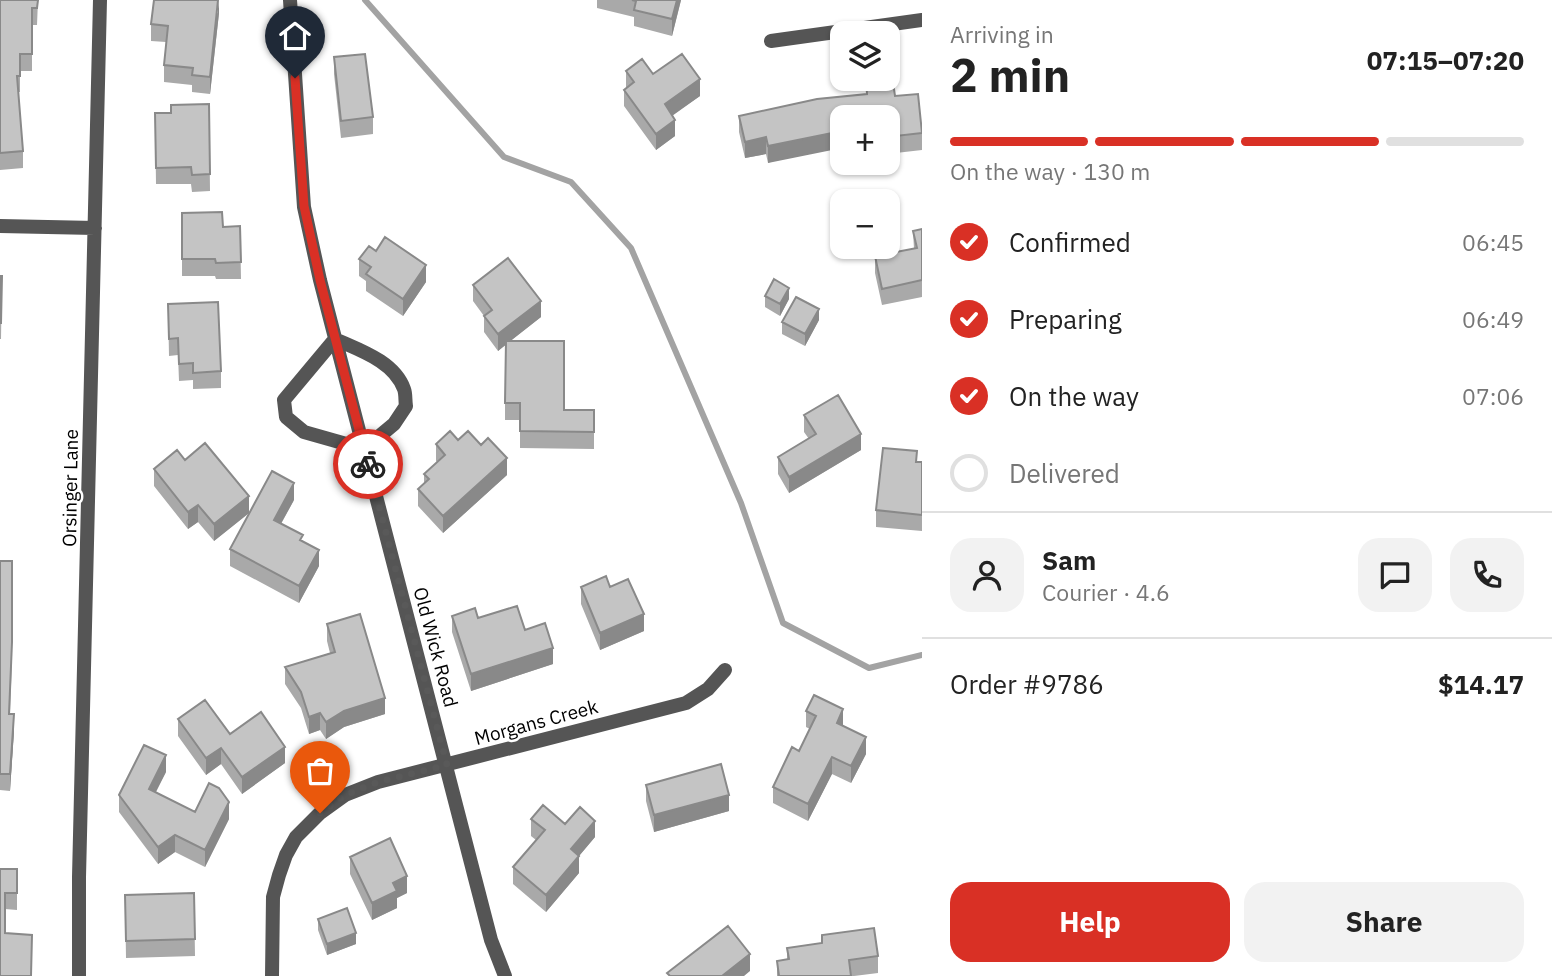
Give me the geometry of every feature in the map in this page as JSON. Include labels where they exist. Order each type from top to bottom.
[{"type":"street","name":"Orsinger Lane","points":[[79,976],[79,877],[100,0]]},
{"type":"street","name":"Old Wick Road","points":[[290,0],[304,206],[320,280],[492,940],[505,976]]},
{"type":"street","points":[[771,41],[922,20]]},
{"type":"street","points":[[0,226],[95,228]]},
{"type":"street","points":[[335,339],[380,360],[393,371],[404,388],[406,406],[394,424],[364,449],[304,432],[286,417],[284,400],[335,339]]},
{"type":"street","name":"Morgans Creek","points":[[272,976],[273,897],[286,855],[296,837],[320,813],[345,795],[378,782],[686,703],[708,689],[725,670]]},
{"type":"building","points":[[0,0],[38,0],[37,8],[32,8],[32,54],[20,54],[20,76],[17,76],[23,151],[0,153]]},
{"type":"building","points":[[154,0],[218,0],[210,77],[192,75],[193,68],[164,65],[168,26],[151,24]]},
{"type":"building","points":[[632,0],[677,0],[672,19],[634,10],[636,1]]},
{"type":"building","points":[[365,54],[373,117],[341,121],[334,57]]},
{"type":"building","points":[[682,54],[700,79],[665,104],[675,120],[656,134],[624,90],[634,82],[626,71],[642,59],[653,74]]},
{"type":"building","points":[[867,91],[894,91],[895,96],[918,94],[922,133],[900,136],[900,105],[830,105],[830,133],[768,146],[766,137],[745,142],[739,116],[817,99],[867,94]]},
{"type":"building","points":[[209,104],[210,174],[192,175],[191,167],[156,168],[155,113],[171,113],[171,105]]},
{"type":"building","points":[[222,212],[223,227],[240,226],[241,262],[216,263],[215,259],[182,259],[182,213]]},
{"type":"building","points":[[922,229],[922,280],[882,289],[876,259],[900,259],[900,251],[917,248],[913,231]]},
{"type":"building","points":[[385,237],[426,265],[403,299],[366,274],[371,267],[359,259],[369,246],[376,251]]},
{"type":"building","points":[[508,258],[541,301],[498,334],[484,316],[492,310],[473,285]]},
{"type":"building","points":[[2,276],[1,323],[0,323]]},
{"type":"building","points":[[774,279],[789,288],[780,304],[765,296]]},
{"type":"building","points":[[796,297],[819,309],[805,334],[782,322]]},
{"type":"building","points":[[218,302],[221,371],[193,373],[193,363],[179,364],[178,338],[169,339],[168,304]]},
{"type":"building","points":[[506,341],[564,341],[564,410],[594,410],[594,432],[520,431],[520,403],[505,403]]},
{"type":"building","points":[[838,395],[861,434],[789,477],[778,457],[816,434],[804,415]]},
{"type":"building","points":[[450,431],[458,440],[468,431],[481,445],[488,438],[507,458],[443,516],[418,489],[429,479],[424,474],[445,455],[436,444]]},
{"type":"building","points":[[205,443],[249,496],[214,524],[198,505],[188,512],[154,469],[177,450],[185,460]]},
{"type":"building","points":[[883,448],[917,451],[916,462],[922,462],[922,515],[876,510]]},
{"type":"building","points":[[272,471],[294,483],[274,520],[303,535],[300,540],[319,550],[299,586],[230,549]]},
{"type":"building","points":[[0,561],[12,561],[9,714],[14,714],[10,774],[0,774]]},
{"type":"building","points":[[606,576],[610,587],[628,579],[644,614],[600,633],[581,587]]},
{"type":"building","points":[[517,606],[525,630],[545,623],[553,648],[471,674],[452,616],[475,608],[478,618]]},
{"type":"building","points":[[360,614],[385,698],[344,711],[326,722],[320,713],[309,717],[301,692],[285,667],[335,652],[327,624]]},
{"type":"building","points":[[814,695],[843,709],[837,723],[866,737],[851,766],[832,757],[808,804],[773,787],[792,747],[799,751],[816,716],[806,711]]},
{"type":"building","points":[[205,700],[230,734],[261,712],[285,747],[242,777],[221,748],[206,758],[178,719]]},
{"type":"building","points":[[144,745],[166,755],[149,789],[195,812],[209,783],[219,788],[229,802],[205,850],[175,835],[158,847],[119,795]]},
{"type":"building","points":[[721,764],[729,795],[654,815],[646,785]]},
{"type":"building","points":[[543,805],[565,824],[580,807],[595,821],[571,849],[579,856],[546,895],[513,867],[545,830],[531,819]]},
{"type":"building","points":[[390,838],[407,876],[393,883],[397,891],[372,903],[350,857]]},
{"type":"building","points":[[0,869],[17,869],[17,893],[5,893],[5,933],[32,935],[31,976],[0,976]]},
{"type":"building","points":[[194,893],[195,939],[126,941],[125,895]]},
{"type":"building","points":[[347,908],[356,933],[327,944],[318,919]]},
{"type":"building","points":[[728,926],[750,954],[722,976],[670,976],[667,973]]},
{"type":"building","points":[[874,928],[878,956],[849,960],[851,976],[779,976],[777,961],[789,959],[787,948],[822,943],[822,935]]},
{"type":"waterway","points":[[365,0],[504,157],[571,182],[631,248],[741,503],[783,623],[869,668],[922,655]]},
{"type":"way so far","points":[[320,813],[345,795],[378,782],[447,765],[368,464]]},
{"type":"route","points":[[295,78],[304,206],[320,280],[368,464]]}]
